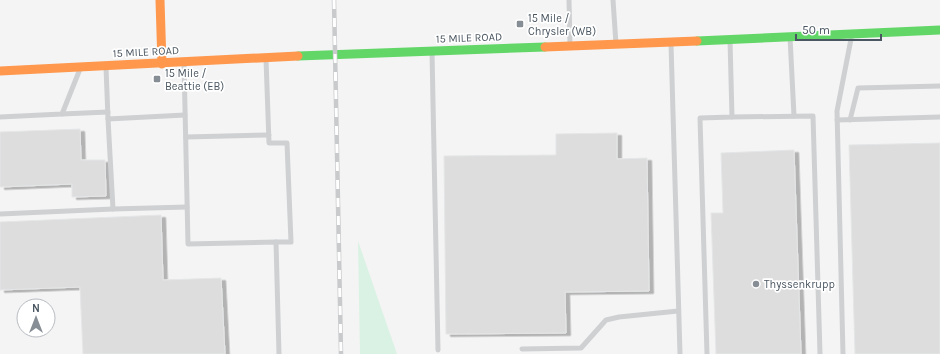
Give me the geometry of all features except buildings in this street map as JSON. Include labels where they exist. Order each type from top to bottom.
[{"type":"main road","points":[[160,0],[162,64]]},
{"type":"main road","name":"15 MILE ROAD","points":[[0,71],[184,63],[335,54],[670,43],[852,33],[940,30]]},
{"type":"lane","points":[[569,0],[570,46]]},
{"type":"lane","points":[[613,0],[616,45]]},
{"type":"lane","points":[[843,354],[837,111],[852,33]]},
{"type":"lane","points":[[790,36],[794,116]]},
{"type":"lane","points":[[730,39],[732,117]]},
{"type":"lane","points":[[670,43],[680,354]]},
{"type":"lane","points":[[432,52],[438,350]]},
{"type":"lane","points":[[184,63],[188,244],[291,242],[287,143],[269,143],[266,58]]},
{"type":"lane","points":[[106,66],[112,210]]},
{"type":"lane","points":[[62,114],[81,67]]},
{"type":"lane","points":[[850,120],[858,88],[940,86]]},
{"type":"lane","points":[[0,117],[108,112]]},
{"type":"lane","points":[[108,119],[185,115]]},
{"type":"lane","points":[[707,354],[700,118],[813,116],[820,354]]},
{"type":"lane","points":[[837,120],[940,117]]},
{"type":"lane","points":[[186,137],[269,135]]},
{"type":"lane","points":[[0,214],[187,207]]},
{"type":"lane","points":[[276,242],[279,354]]},
{"type":"lane","points":[[522,349],[581,348],[606,320],[619,317],[678,311]]},
{"type":"green space","points":[[358,241],[397,354],[360,354]]},
{"type":"railway","points":[[334,0],[341,354]]},
{"type":"traffic: fast","points":[[697,41],[940,30]]},
{"type":"traffic: fast","points":[[298,56],[545,47]]},
{"type":"traffic: slow","points":[[160,0],[162,64]]},
{"type":"traffic: slow","points":[[545,47],[697,41]]},
{"type":"traffic: slow","points":[[0,71],[298,56]]},
{"type":"place","name":"15 Mile / Chrysler (WB)","points":[[520,24]]},
{"type":"place","name":"15 Mile / Beattie (EB)","points":[[157,79]]},
{"type":"place","name":"Thyssenkrupp","points":[[756,284]]}]
